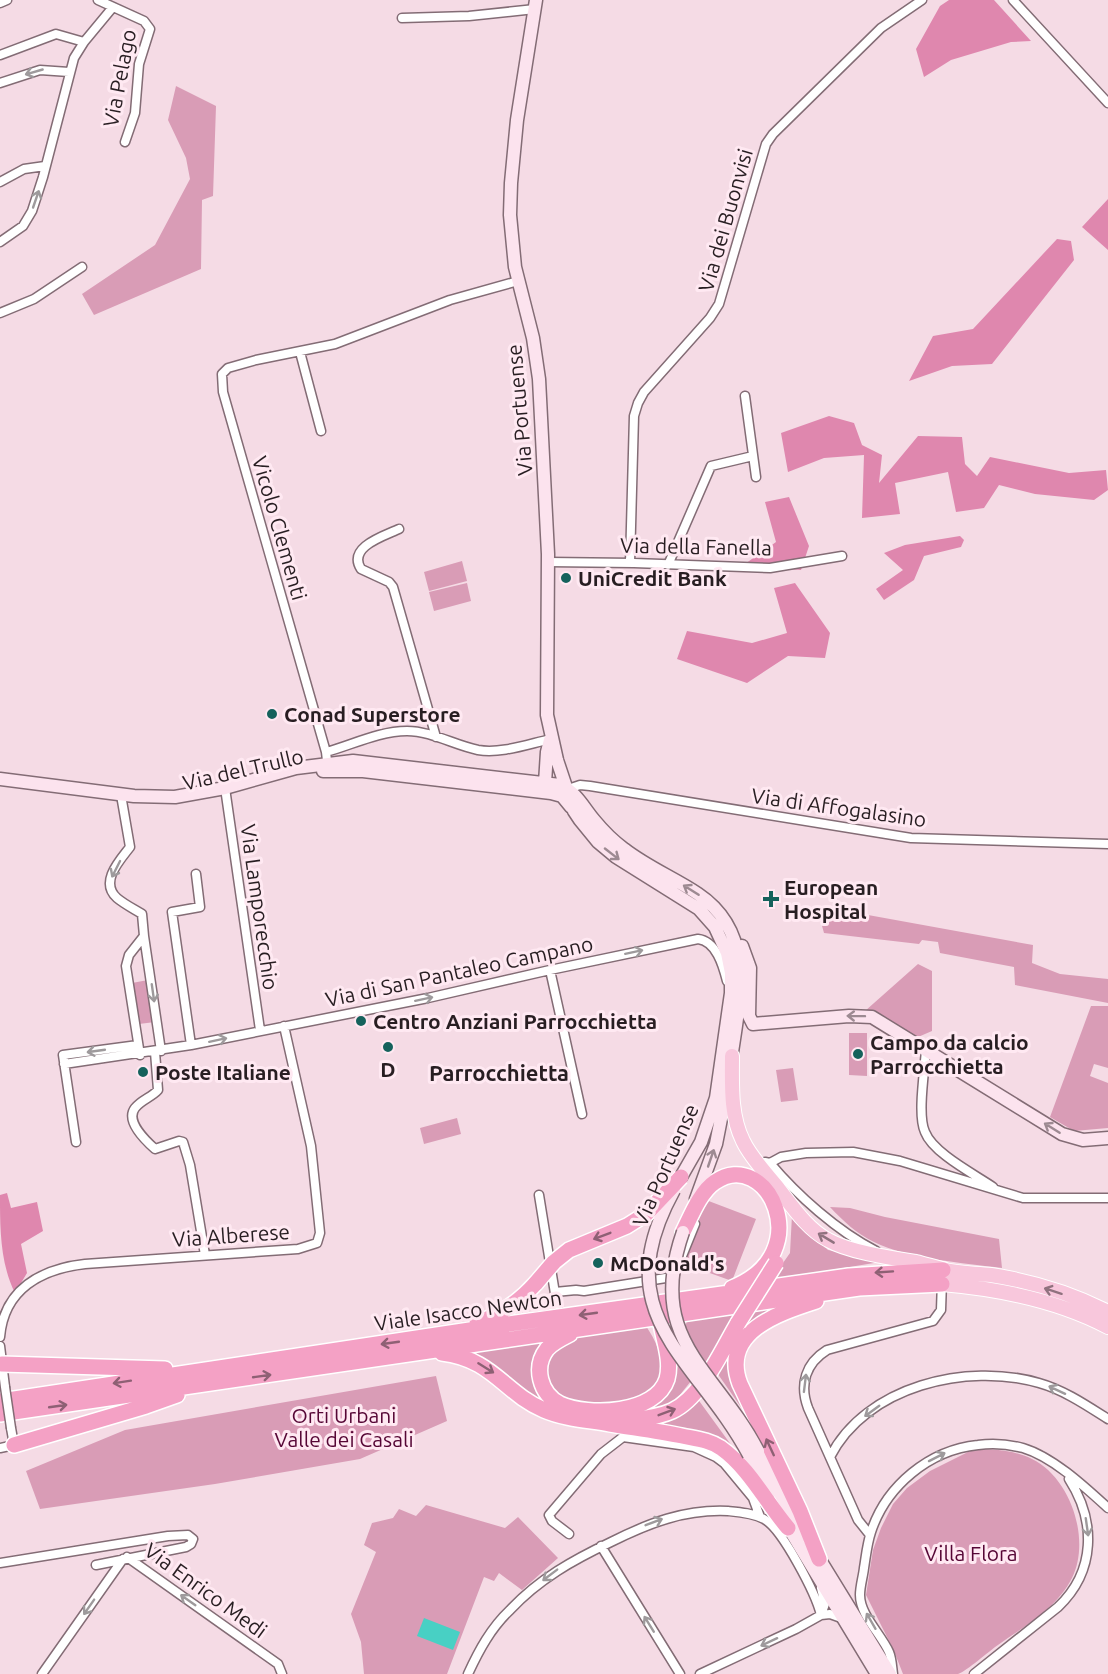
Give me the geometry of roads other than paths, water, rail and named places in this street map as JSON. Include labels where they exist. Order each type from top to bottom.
[{"type":"highway","points":[[448,1334],[500,1314],[522,1298],[554,1262],[569,1251],[627,1226],[646,1214],[681,1177]]},
{"type":"highway","points":[[682,1232],[711,1185],[724,1177],[748,1178],[756,1182],[772,1198],[778,1214],[778,1239],[768,1262],[757,1274],[742,1284],[711,1296]]},
{"type":"highway","points":[[610,1424],[664,1414],[679,1408],[695,1391],[776,1263],[787,1239],[789,1225],[781,1192]]},
{"type":"highway","name":"Viale Isacco Newton","points":[[0,1414],[203,1377],[238,1366],[849,1276],[950,1278]]},
{"type":"highway","name":"Viale Isacco Newton","points":[[3,1394],[203,1377],[430,1352],[859,1288],[950,1278]]},
{"type":"highway","points":[[819,1559],[804,1520],[739,1381],[737,1362],[739,1351],[746,1339],[768,1318],[859,1288]]},
{"type":"highway","points":[[576,1330],[553,1343],[542,1358],[541,1379],[550,1397],[562,1405],[587,1410],[623,1409],[648,1401],[664,1386],[668,1371],[661,1324]]},
{"type":"highway","points":[[430,1352],[458,1356],[483,1366],[531,1403],[547,1412],[582,1420],[696,1438],[718,1447],[742,1469],[788,1528]]},
{"type":"highway","points":[[2,1364],[203,1377]]},
{"type":"highway","points":[[7,1447],[146,1407],[203,1377]]},
{"type":"main road","name":"Via Portuense","points":[[535,5],[520,100],[511,183],[511,233],[518,281],[539,379],[548,562],[546,708],[551,739],[574,810],[593,837],[609,852],[686,900],[707,917],[725,946],[730,966],[731,993],[716,1098],[716,1119],[658,1221],[650,1250],[650,1284],[653,1302],[661,1324],[680,1358],[754,1453],[891,1674]]},
{"type":"main road","name":"Via Portuense","points":[[548,788],[547,752],[551,739]]},
{"type":"main road","name":"Via del Trullo","points":[[0,779],[21,785],[121,798],[174,797],[225,792],[285,770],[327,762],[353,761],[425,773],[548,788],[564,798],[574,810]]},
{"type":"main road","name":"Via del Trullo","points":[[327,762],[363,771],[425,773]]},
{"type":"main road","name":"Via del Trullo","points":[[548,788],[557,784],[568,789]]},
{"type":"main road","name":"Via del Trullo","points":[[0,787],[21,785]]},
{"type":"main road","name":"Via Portuense","points":[[568,789],[577,796],[596,823],[613,840],[642,862],[701,896],[717,912],[731,932],[738,950],[741,978],[732,1056],[704,1178],[676,1252],[672,1274],[672,1299],[678,1326],[695,1362],[744,1427],[788,1528],[877,1674]]},
{"type":"main road","points":[[731,932],[744,951],[750,968],[749,1016],[753,1024],[867,1016],[926,1049],[1062,1134],[1083,1140],[1108,1138]]},
{"type":"main road","points":[[732,1056],[733,1104],[742,1139],[754,1159],[808,1224],[827,1240],[852,1249],[926,1264],[950,1278]]},
{"type":"main road","name":"Viale Isacco Newton","points":[[950,1278],[996,1276],[1028,1283],[1108,1312]]},
{"type":"main road","name":"Viale Isacco Newton","points":[[950,1278],[1038,1300],[1108,1327]]},
{"type":"street","points":[[0,3],[8,0]]},
{"type":"street","points":[[0,242],[26,222],[32,211],[74,58],[113,7],[98,0]]},
{"type":"street","name":"Via dei Buonvisi","points":[[630,563],[634,416],[637,405],[644,392],[710,318],[719,304],[766,144],[773,134],[881,28],[922,0]]},
{"type":"street","points":[[1012,0],[1108,103]]},
{"type":"street","name":"Via Portuense","points":[[402,18],[469,16],[535,5]]},
{"type":"street","name":"Via Pelago","points":[[113,7],[144,21],[150,29],[139,64],[137,105],[125,142]]},
{"type":"street","points":[[0,55],[56,34],[84,42]]},
{"type":"street","points":[[0,83],[40,70],[69,72]]},
{"type":"street","points":[[0,182],[24,169],[45,166]]},
{"type":"street","points":[[0,313],[34,298],[82,267]]},
{"type":"street","name":"Vicolo Clementi","points":[[327,762],[221,383],[222,374],[228,368],[335,344],[450,300],[518,281]]},
{"type":"street","points":[[300,352],[321,431]]},
{"type":"street","points":[[744,396],[756,477]]},
{"type":"street","points":[[668,565],[711,466],[753,456]]},
{"type":"street","points":[[399,529],[363,548],[358,554],[357,562],[361,569],[389,582],[393,587],[436,737]]},
{"type":"street","name":"Via della Fanella","points":[[548,562],[770,568],[842,556]]},
{"type":"street","name":"Via del Trullo","points":[[327,762],[348,746],[380,735],[403,731],[488,751],[551,739]]},
{"type":"street","points":[[348,746],[353,761]]},
{"type":"street","name":"Via di Affogalasino","points":[[568,789],[580,785],[911,838],[1108,844]]},
{"type":"street","name":"Via Lamporecchio","points":[[225,792],[260,1030]]},
{"type":"street","points":[[121,798],[130,847],[114,868],[111,882],[117,898],[142,914],[158,1051],[158,1090],[135,1107],[132,1116],[134,1126],[155,1149],[179,1141],[183,1142],[190,1165],[205,1255]]},
{"type":"street","points":[[191,1046],[172,912],[200,907],[196,874]]},
{"type":"street","points":[[140,1055],[126,966],[129,955],[144,936]]},
{"type":"street","name":"Via di San Pantaleo Campano","points":[[64,1065],[191,1046],[701,939],[710,943],[715,951],[731,993]]},
{"type":"street","points":[[550,969],[582,1114]]},
{"type":"street","name":"Via Alberese","points":[[0,1337],[8,1308],[22,1289],[43,1273],[76,1265],[298,1250],[314,1245],[319,1240],[311,1146],[284,1026]]},
{"type":"street","points":[[76,1142],[63,1055],[138,1045]]},
{"type":"street","points":[[926,1049],[922,1113],[924,1131],[948,1157],[1001,1192]]},
{"type":"street","points":[[770,1163],[781,1157],[806,1153],[853,1152],[900,1161],[1023,1198],[1038,1200],[1108,1198]]},
{"type":"street","points":[[754,1159],[770,1163],[794,1189],[828,1218],[867,1246],[892,1258]]},
{"type":"street","points":[[539,1196],[559,1318]]},
{"type":"street","points":[[555,1292],[584,1291],[672,1277],[704,1202]]},
{"type":"street","points":[[870,1535],[858,1520],[805,1399],[804,1381],[811,1364],[821,1354],[832,1348],[933,1322],[941,1310],[950,1278]]},
{"type":"street","points":[[0,1347],[3,1394],[11,1428],[7,1447]]},
{"type":"street","points":[[830,1457],[846,1432],[882,1404],[910,1389],[933,1381],[958,1377],[998,1376],[1037,1382],[1069,1396],[1108,1419]]},
{"type":"street","points":[[569,1534],[552,1521],[549,1515],[601,1454],[622,1437],[694,1447],[716,1457],[724,1463],[753,1498],[760,1517]]},
{"type":"street","points":[[891,1674],[889,1653],[863,1608],[860,1598],[870,1535],[884,1505],[902,1482],[927,1462],[952,1450],[986,1444],[1009,1445],[1034,1452],[1065,1473],[1108,1508]]},
{"type":"street","points":[[974,1674],[1058,1607],[1081,1576],[1088,1555],[1088,1527],[1080,1499],[1065,1473]]},
{"type":"street","points":[[468,1674],[492,1630],[511,1609],[555,1571],[647,1525],[683,1514],[719,1511],[760,1517],[774,1527],[814,1592],[821,1615]]},
{"type":"street","name":"Via Enrico Medi","points":[[0,1563],[168,1536],[188,1535],[193,1539],[186,1547],[125,1558]]},
{"type":"street","points":[[601,1546],[680,1674]]},
{"type":"street","points":[[96,1565],[125,1558]]},
{"type":"street","points":[[43,1673],[125,1558]]},
{"type":"street","name":"Via Enrico Medi","points":[[125,1558],[278,1664],[282,1674]]},
{"type":"street","points":[[819,1579],[825,1604],[821,1615]]},
{"type":"street","points":[[699,1674],[821,1615],[830,1614],[844,1619]]},
{"type":"place","name":"UniCredit Bank","points":[[566,578]]},
{"type":"place","name":"Conad Superstore","points":[[272,714]]},
{"type":"place","name":"European Hospital","points":[[771,899]]},
{"type":"place","name":"Centro Anziani Parrocchietta","points":[[361,1021]]},
{"type":"place","name":"D","points":[[388,1047]]},
{"type":"place","name":"Campo da calcio Parrocchietta","points":[[858,1054]]},
{"type":"place","name":"Poste Italiane","points":[[143,1072]]},
{"type":"place","name":"McDonald's","points":[[598,1263]]},
{"type":"district","name":"Parrocchietta","points":[[499,1072]]},
{"type":"park label","name":"Orti Urbani Valle dei Casali","points":[[344,1427]]},
{"type":"park label","name":"Villa Flora","points":[[971,1553]]}]
